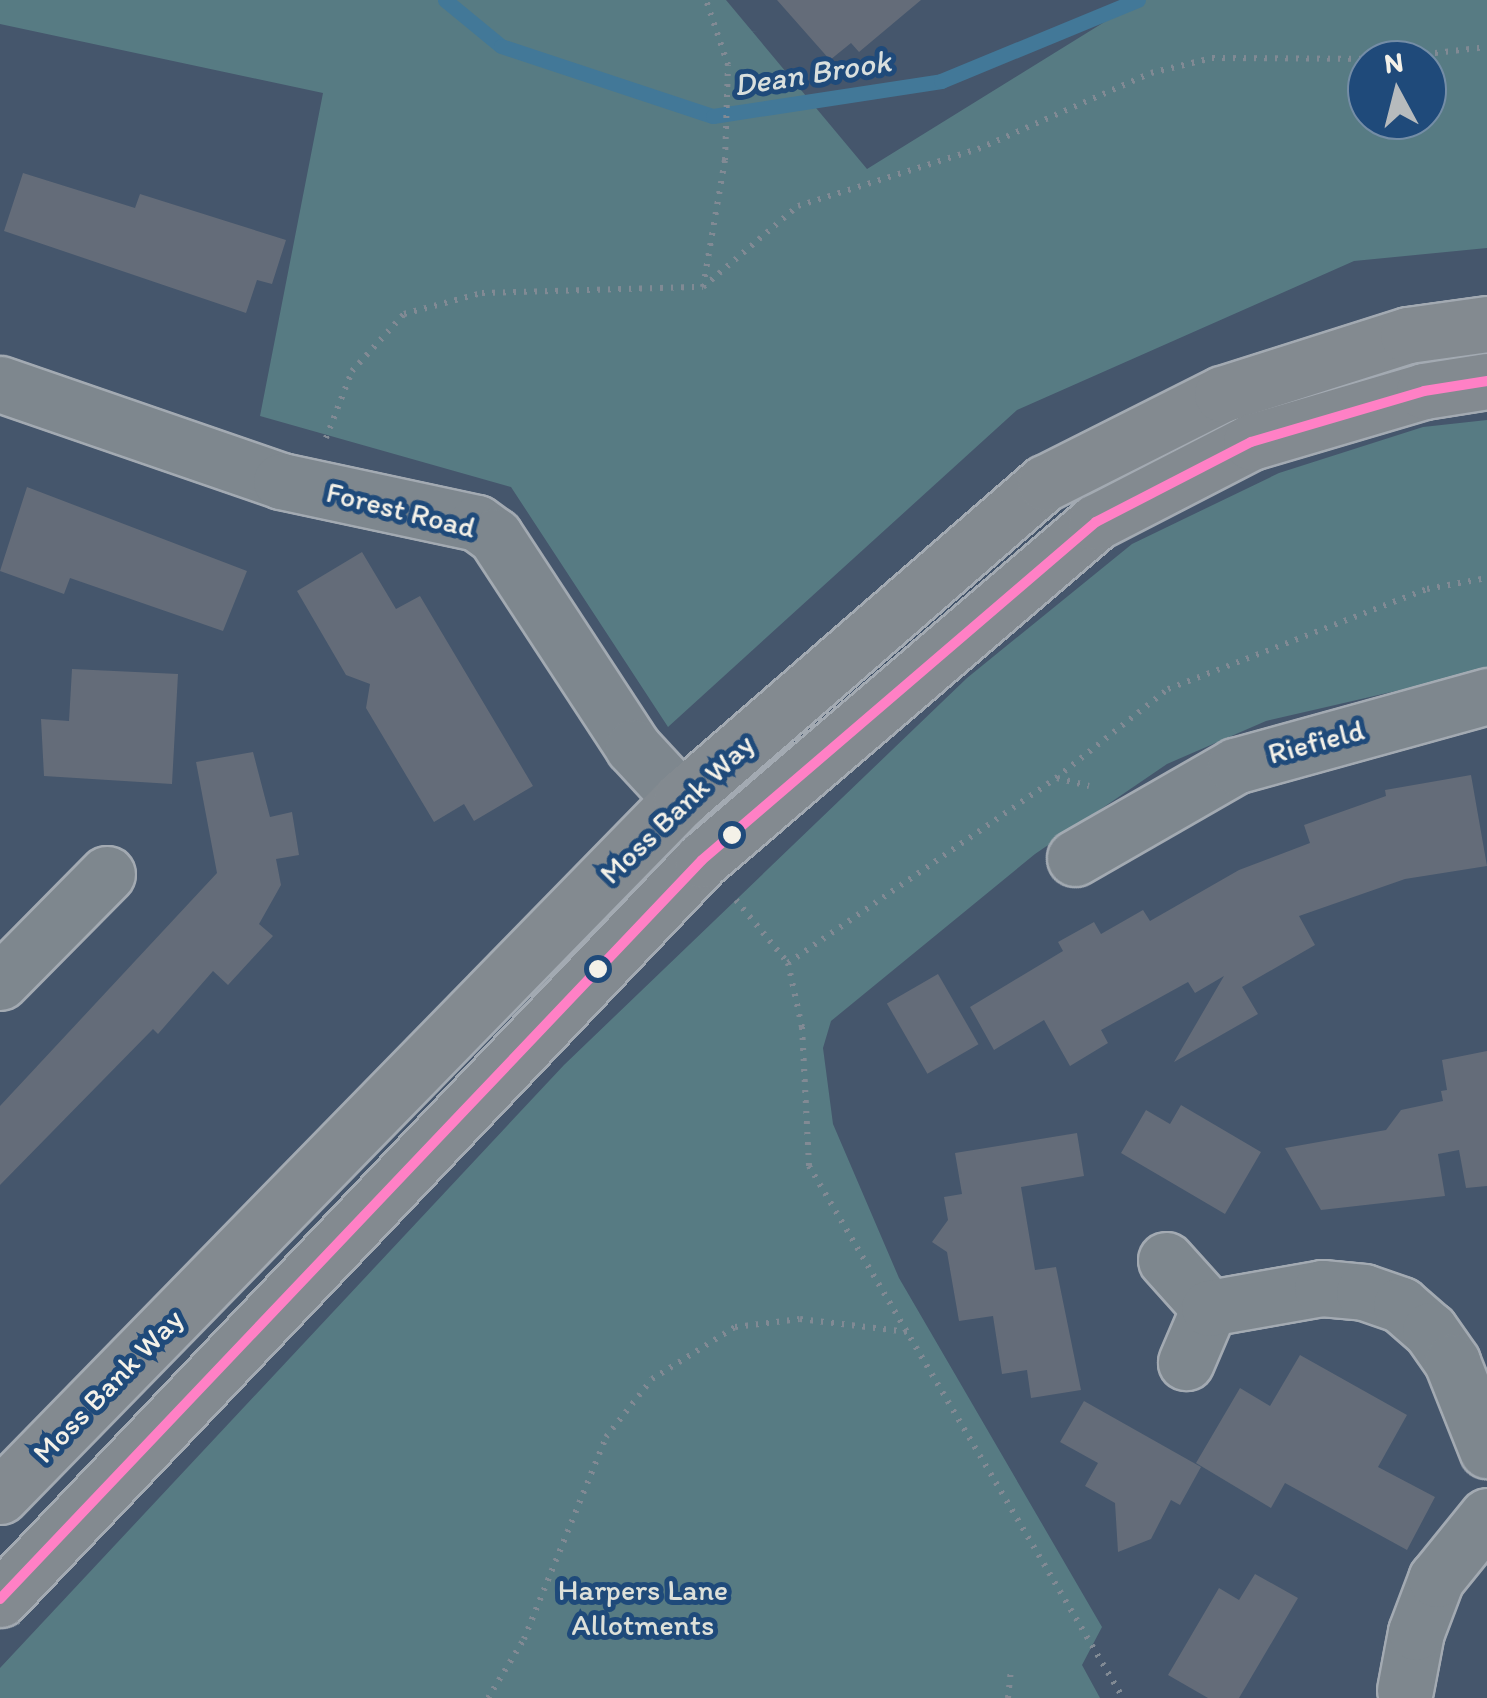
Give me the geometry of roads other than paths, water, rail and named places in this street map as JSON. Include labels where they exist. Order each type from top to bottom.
[{"type":"highway","name":"Moss Bank Way","points":[[0,1496],[681,799],[1045,483],[1222,394],[1408,335],[1487,324]]},
{"type":"highway","name":"Moss Bank Way","points":[[0,1600],[702,860],[1096,522],[1251,442],[1424,391],[1487,381]]},
{"type":"street","name":"Forest Road","points":[[0,384],[308,486],[477,523],[495,536],[633,748],[681,799]]},
{"type":"street","name":"Riefield","points":[[1075,858],[1166,830],[1272,752],[1487,696]]},
{"type":"street","points":[[0,982],[106,874]]},
{"type":"street","points":[[1166,1260],[1209,1308]]},
{"type":"street","points":[[1209,1308],[1322,1288],[1364,1292],[1401,1305],[1430,1330],[1452,1362],[1487,1450]]},
{"type":"street","points":[[1186,1362],[1209,1308]]},
{"type":"street","points":[[1395,1695],[1436,1579],[1487,1516]]},
{"type":"waterway","name":"Dean Brook","points":[[445,0],[501,46],[713,116],[941,81],[1138,0]]},
{"type":"park label","name":"Harpers Lane Allotments","points":[[643,1607]]}]
